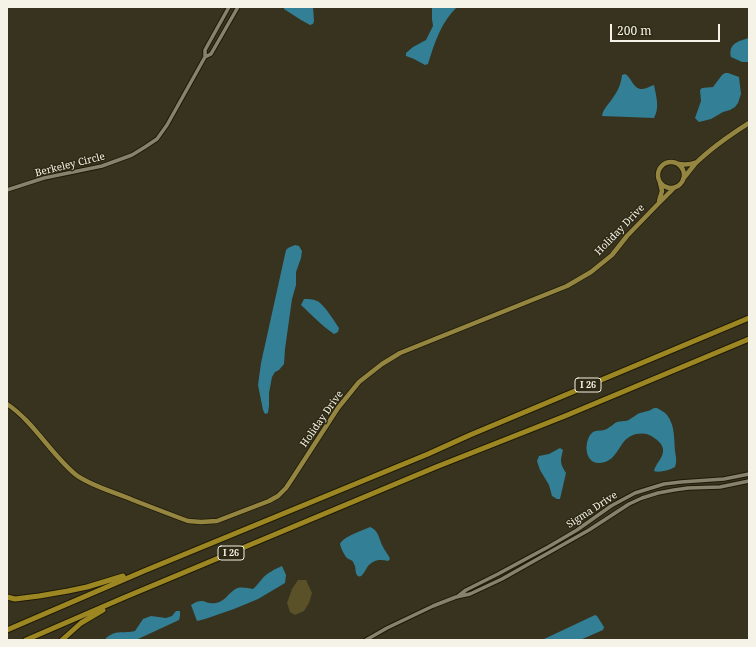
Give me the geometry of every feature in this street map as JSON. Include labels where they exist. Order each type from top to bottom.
[{"type":"highway","name":"I 26","points":[[7,630],[144,571],[428,454],[749,318]]},
{"type":"highway","name":"I 26","points":[[26,640],[436,467],[565,416],[749,339]]},
{"type":"highway","points":[[7,597],[15,599],[33,597],[87,587],[144,571]]},
{"type":"highway","points":[[62,640],[81,623],[123,598]]},
{"type":"main road","points":[[700,160],[686,165],[673,163],[665,164],[658,174],[660,182],[666,187],[674,188],[684,180],[700,160],[719,144],[749,123]]},
{"type":"main road","points":[[678,164],[683,171],[684,180]]},
{"type":"main road","name":"Holiday Drive","points":[[657,204],[662,191],[660,182]]},
{"type":"main road","name":"Holiday Drive","points":[[7,404],[18,411],[64,465],[76,476],[95,485],[188,521],[216,521],[269,501],[278,496],[286,488],[338,408],[359,382],[382,364],[400,353],[567,286],[591,272],[612,255],[627,236],[674,188]]},
{"type":"street","name":"Berkeley Circle","points":[[7,190],[44,178],[102,166],[132,155],[157,139],[167,125],[205,57],[205,50],[229,7]]},
{"type":"street","name":"Berkeley Circle","points":[[205,57],[212,54],[238,7]]},
{"type":"street","name":"Sigma Drive","points":[[456,597],[466,590],[548,548],[611,506],[635,493],[664,484],[724,479],[749,474]]},
{"type":"street","points":[[695,481],[695,487]]},
{"type":"street","name":"Sigma Drive","points":[[366,640],[433,606],[456,597],[470,594],[502,579],[581,534],[628,504],[642,498],[663,492],[695,487],[720,487],[749,481]]},
{"type":"street","points":[[577,530],[581,534]]},
{"type":"shaded area","points":[[298,580],[306,580],[312,593],[309,603],[304,611],[295,615],[290,612],[287,603],[292,589]]},
{"type":"water","points":[[284,7],[313,7],[313,24],[310,25],[301,20],[284,9]]},
{"type":"water","points":[[432,7],[457,7],[442,26],[428,64],[425,65],[406,56],[406,53],[413,47],[426,40],[433,26]]},
{"type":"water","points":[[749,38],[749,62],[742,62],[731,57],[730,53],[732,46]]},
{"type":"water","points":[[725,73],[739,77],[741,94],[738,103],[730,110],[711,119],[699,122],[695,118],[701,101],[700,90],[702,88],[713,87]]},
{"type":"water","points":[[625,74],[639,89],[644,89],[654,85],[657,110],[654,118],[602,116],[618,90],[622,75]]},
{"type":"water","points":[[295,245],[299,246],[302,251],[296,272],[296,285],[292,299],[284,364],[272,377],[269,393],[268,413],[265,414],[258,385],[261,363],[286,250]]},
{"type":"water","points":[[304,299],[320,302],[339,328],[338,332],[334,334],[301,305]]},
{"type":"water","points":[[657,408],[665,413],[670,419],[674,432],[676,457],[675,467],[659,472],[654,471],[663,452],[662,445],[651,436],[641,433],[630,436],[626,439],[610,460],[598,463],[592,461],[587,452],[587,446],[593,432],[604,430],[617,422],[626,421],[640,413]]},
{"type":"water","points":[[560,448],[563,450],[561,462],[566,473],[560,499],[557,499],[552,496],[549,485],[540,470],[537,461],[539,456],[549,454]]},
{"type":"water","points":[[370,527],[377,533],[390,559],[388,561],[379,560],[372,562],[359,577],[356,573],[354,563],[346,557],[340,544],[349,536]]},
{"type":"water","points":[[282,566],[286,575],[285,583],[258,599],[234,609],[197,621],[191,605],[195,602],[219,602],[224,600],[238,588],[253,589],[266,575]]},
{"type":"water","points":[[176,611],[180,611],[179,620],[138,639],[106,640],[106,638],[113,634],[135,631],[143,619],[151,616],[166,618],[172,616]]},
{"type":"water","points":[[595,615],[604,627],[603,630],[580,640],[542,640]]}]
